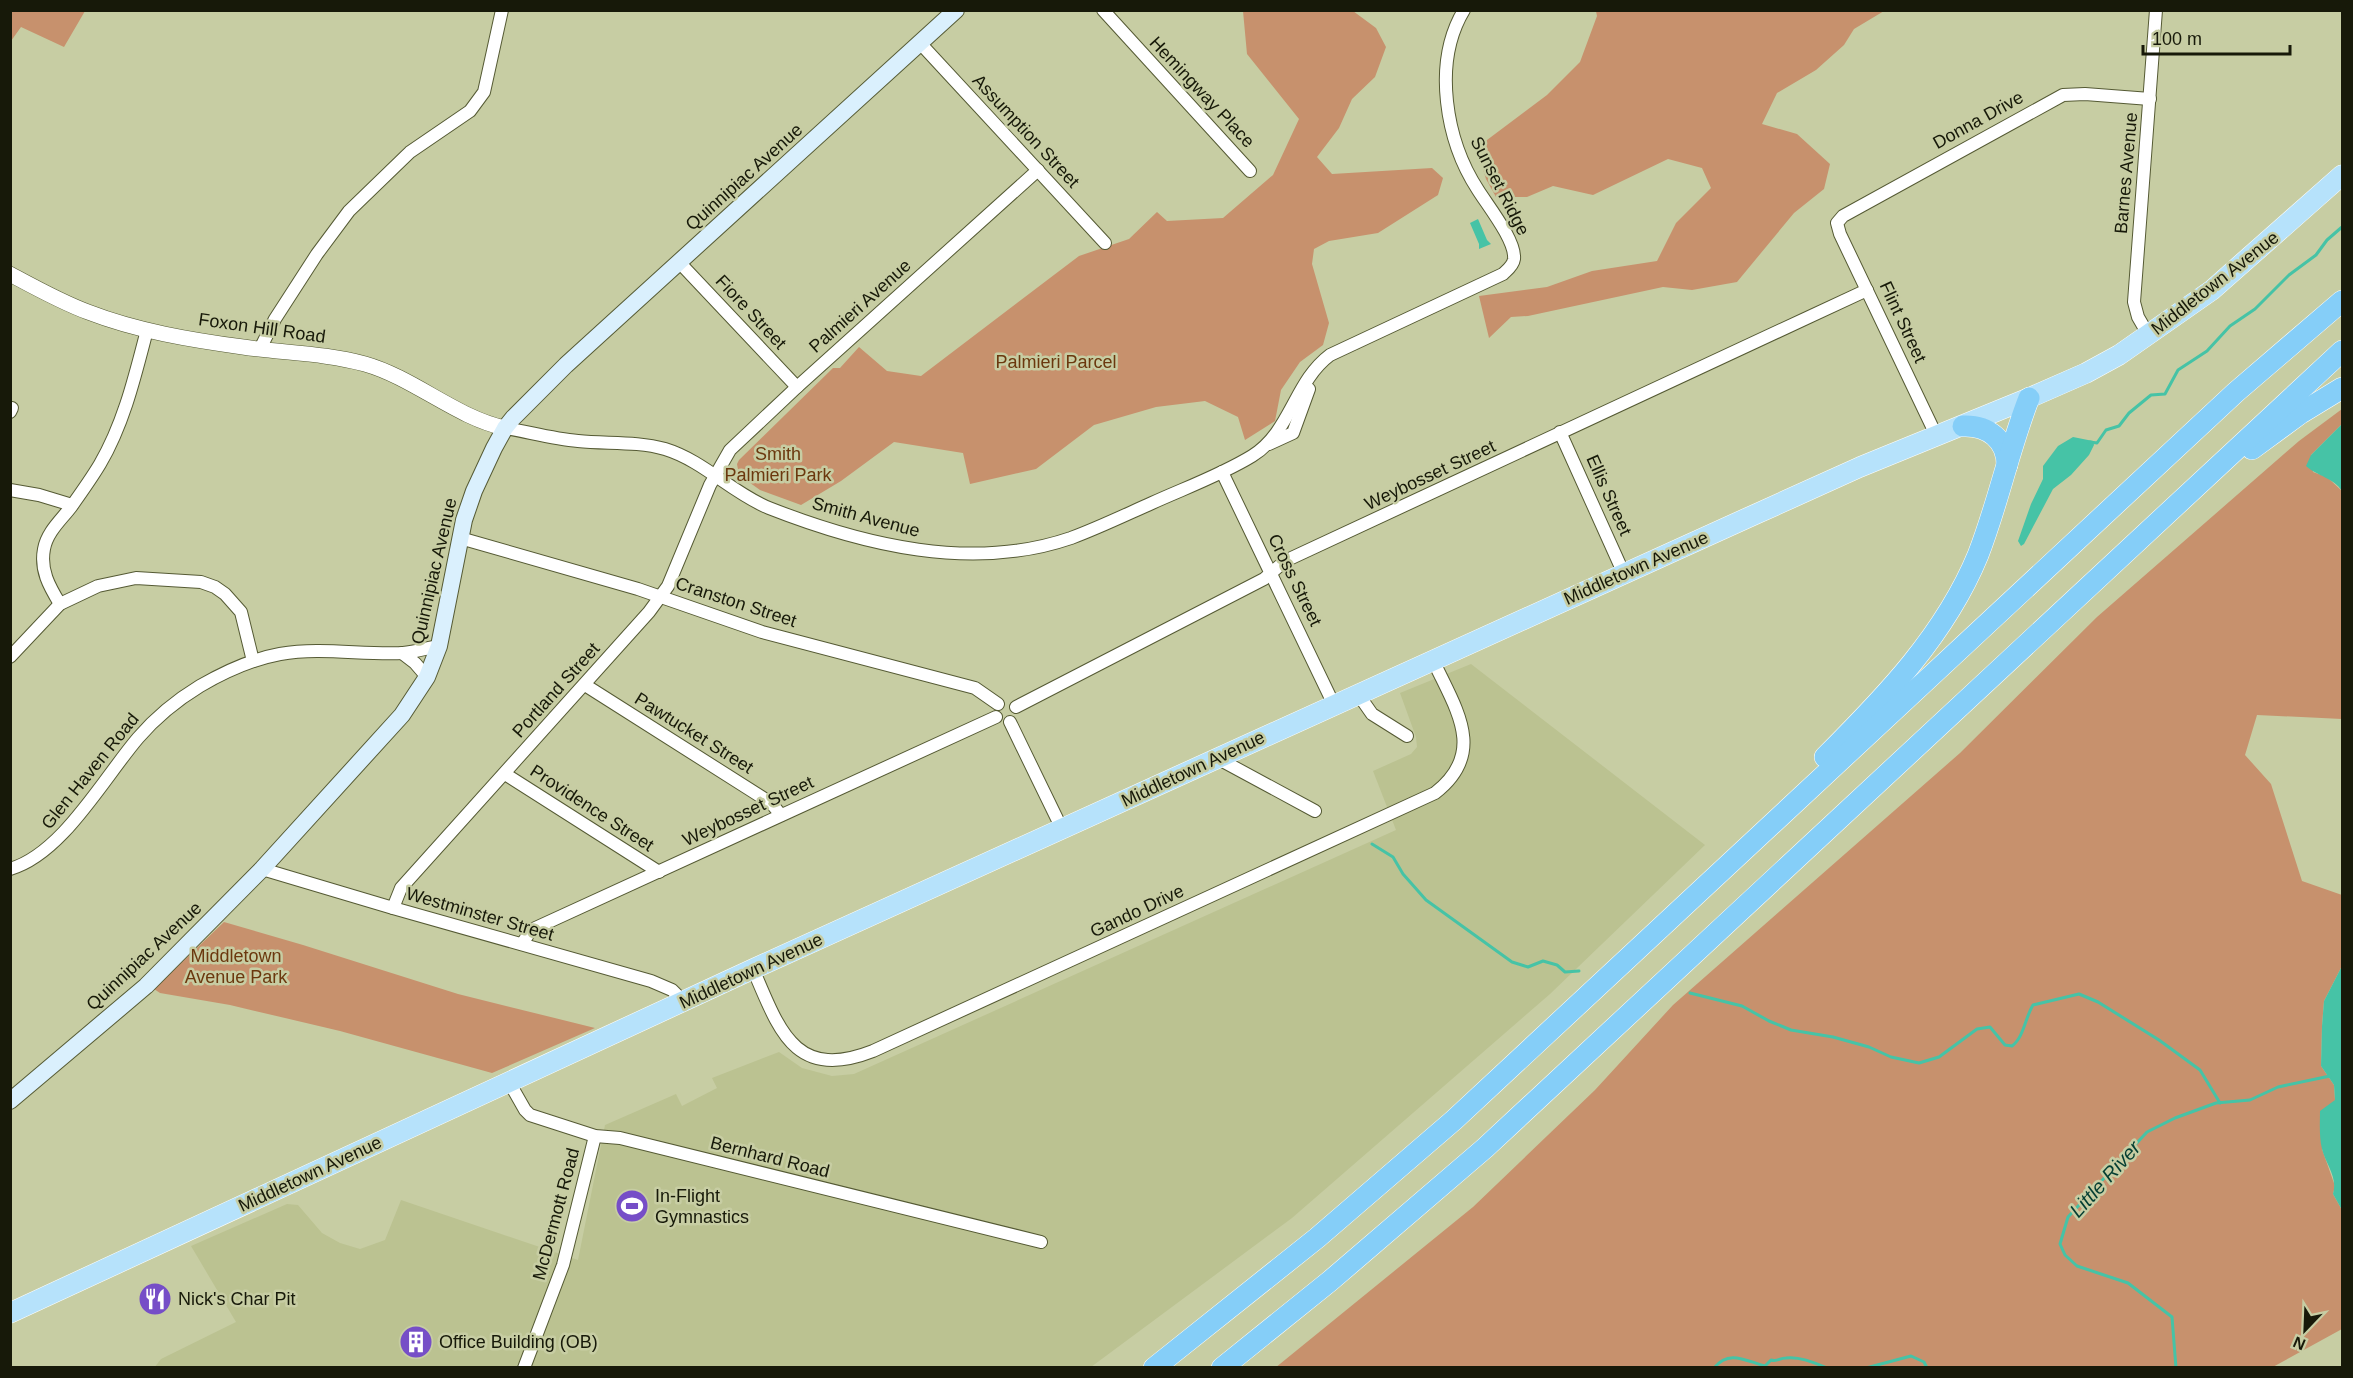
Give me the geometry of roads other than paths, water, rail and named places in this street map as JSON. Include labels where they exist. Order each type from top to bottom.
[{"type":"highway","points":[[1154,1368],[1309,1245],[1454,1120],[2236,392],[2343,301]]},
{"type":"highway","points":[[1222,1368],[1366,1251],[1485,1148],[2343,351]]},
{"type":"highway","points":[[2221,463],[2257,447],[2301,412],[2343,388]]},
{"type":"highway","points":[[1796,803],[1815,767],[1890,690],[1917,658],[1948,614],[1978,552],[2029,398]]},
{"type":"highway","points":[[1963,426],[1984,429],[1996,436],[2005,449],[2007,466]]},
{"type":"main road","name":"Quinnipiac Avenue","points":[[10,1101],[146,986],[262,869],[402,715],[427,677],[438,646],[464,520],[474,492],[505,428],[557,374],[956,10]]},
{"type":"main road","name":"Middletown Avenue","points":[[10,1313],[753,969],[1433,660],[1842,475],[2086,373],[2149,336],[2228,277],[2343,175]]},
{"type":"street","points":[[260,349],[275,319],[317,254],[350,211],[410,152],[470,111],[484,92],[502,10]]},
{"type":"street","name":"Hemingway Place","points":[[1102,10],[1250,171]]},
{"type":"street","name":"Sunset Ridge","points":[[1222,472],[1253,456],[1269,444],[1287,437],[1295,430],[1304,398],[1312,383],[1314,370],[1324,359],[1503,274],[1512,264],[1514,257],[1509,242],[1472,180],[1447,112],[1445,95],[1450,44],[1464,10]]},
{"type":"street","name":"Barnes Avenue","points":[[2149,336],[2138,317],[2134,302],[2156,10]]},
{"type":"street","name":"Assumption Street","points":[[920,43],[1105,243]]},
{"type":"street","name":"Donna Drive","points":[[1837,223],[1843,216],[2063,94],[2150,99]]},
{"type":"street","name":"Palmieri Avenue","points":[[715,475],[730,450],[1038,171]]},
{"type":"street","name":"Flint Street","points":[[1837,223],[1840,234],[1937,437]]},
{"type":"street","name":"Fiore Street","points":[[679,262],[797,387]]},
{"type":"street","name":"Foxon Hill Road","points":[[10,274],[87,312],[147,330],[366,364],[394,375],[484,423],[505,428]]},
{"type":"street","name":"Weybosset Street","points":[[1016,707],[1272,573],[1285,561],[1457,483],[1560,432],[1867,290]]},
{"type":"street","points":[[60,604],[43,570],[44,546],[51,531],[72,506],[100,464],[116,431],[131,392],[147,330]]},
{"type":"street","name":"Smith Avenue","points":[[505,428],[574,441],[664,449],[692,461],[757,502],[808,521],[898,546],[966,555],[1036,548],[1071,538],[1222,472]]},
{"type":"street","name":"Ellis Street","points":[[1560,432],[1624,574]]},
{"type":"street","name":"Cross Street","points":[[1222,472],[1334,705]]},
{"type":"street","name":"Portland Street","points":[[393,908],[401,888],[585,685],[661,596],[668,586],[715,475]]},
{"type":"street","points":[[10,490],[39,495],[72,506]]},
{"type":"street","name":"Cranston Street","points":[[460,538],[661,596],[762,632],[975,687],[998,704]]},
{"type":"street","points":[[10,657],[60,604],[98,585],[136,578],[201,582],[225,594],[241,612],[254,661]]},
{"type":"street","name":"Glen Haven Road","points":[[10,869],[30,862],[43,854],[60,838],[154,720],[180,698],[202,684],[254,661],[292,653],[347,651],[402,653],[438,646]]},
{"type":"street","points":[[402,653],[416,663],[427,677]]},
{"type":"street","name":"Gando Drive","points":[[753,969],[780,1028],[794,1045],[806,1054],[832,1061],[845,1060],[873,1051],[1435,793],[1445,785],[1461,763],[1465,741],[1459,715],[1433,660]]},
{"type":"street","name":"Pawtucket Street","points":[[585,685],[771,803],[781,815]]},
{"type":"street","points":[[1359,694],[1372,714],[1407,736]]},
{"type":"street","points":[[1008,701],[1016,707],[1016,714],[1010,722],[1000,722],[996,717],[995,708],[998,704],[1008,701]]},
{"type":"street","name":"Weybosset Street","points":[[522,944],[531,930],[996,717]]},
{"type":"street","points":[[1010,722],[1062,829]]},
{"type":"street","points":[[1217,758],[1315,811]]},
{"type":"street","name":"Providence Street","points":[[505,774],[659,872]]},
{"type":"street","name":"Westminster Street","points":[[262,869],[651,981],[672,990],[684,1002]]},
{"type":"street","name":"Bernhard Road","points":[[508,1082],[525,1110],[531,1115],[595,1136],[620,1138],[1041,1242]]},
{"type":"street","name":"McDermott Road","points":[[524,1368],[563,1265],[595,1136]]},
{"type":"water","points":[[1478,219],[1491,244],[1479,249],[1470,223]]},
{"type":"water","points":[[2342,424],[2342,491],[2335,483],[2306,466],[2311,455]]},
{"type":"water","points":[[2073,437],[2093,441],[2094,445],[2089,455],[2071,475],[2053,489],[2021,546],[2018,541],[2043,479],[2043,466],[2058,446]]},
{"type":"water","points":[[2342,966],[2342,1210],[2333,1194],[2334,1182],[2320,1140],[2320,1111],[2335,1100],[2334,1085],[2321,1066],[2322,1026],[2324,1001]]},
{"type":"waterway","points":[[2090,442],[2097,443],[2106,430],[2119,426],[2129,413],[2151,395],[2165,394],[2178,370],[2207,351],[2230,326],[2255,309],[2289,275],[2316,255],[2327,240],[2342,227]]},
{"type":"waterway","points":[[1372,844],[1393,857],[1403,874],[1426,900],[1512,962],[1528,967],[1543,961],[1557,965],[1565,972],[1579,971]]},
{"type":"waterway","points":[[1690,993],[1742,1006],[1791,1030],[1833,1037],[1869,1047],[1891,1057],[1919,1063],[1939,1057],[1977,1029],[1990,1027],[2005,1045],[2012,1046],[2019,1038],[2033,1005],[2079,994],[2098,1002],[2159,1040],[2200,1070],[2220,1103]]},
{"type":"waterway","name":"Little River","points":[[2176,1368],[2172,1317],[2128,1283],[2077,1266],[2065,1255],[2060,1244],[2068,1217],[2147,1132],[2175,1118],[2216,1103],[2250,1100],[2278,1087],[2330,1076]]},
{"type":"waterway","points":[[1866,1368],[1911,1356],[1924,1362],[1927,1368]]},
{"type":"waterway","points":[[1714,1368],[1720,1362],[1732,1358],[1744,1359],[1765,1366],[1771,1360],[1796,1358],[1827,1368]]},
{"type":"place","name":"In-Flight Gymnastics","points":[[632,1206]]},
{"type":"place","name":"Nick's Char Pit","points":[[155,1299]]},
{"type":"place","name":"Office Building (OB)","points":[[416,1342]]},
{"type":"park label","name":"Palmieri Parcel","points":[[1056,362]]},
{"type":"park label","name":"Smith Palmieri Park","points":[[778,464]]},
{"type":"park label","name":"Middletown Avenue Park","points":[[236,966]]}]
